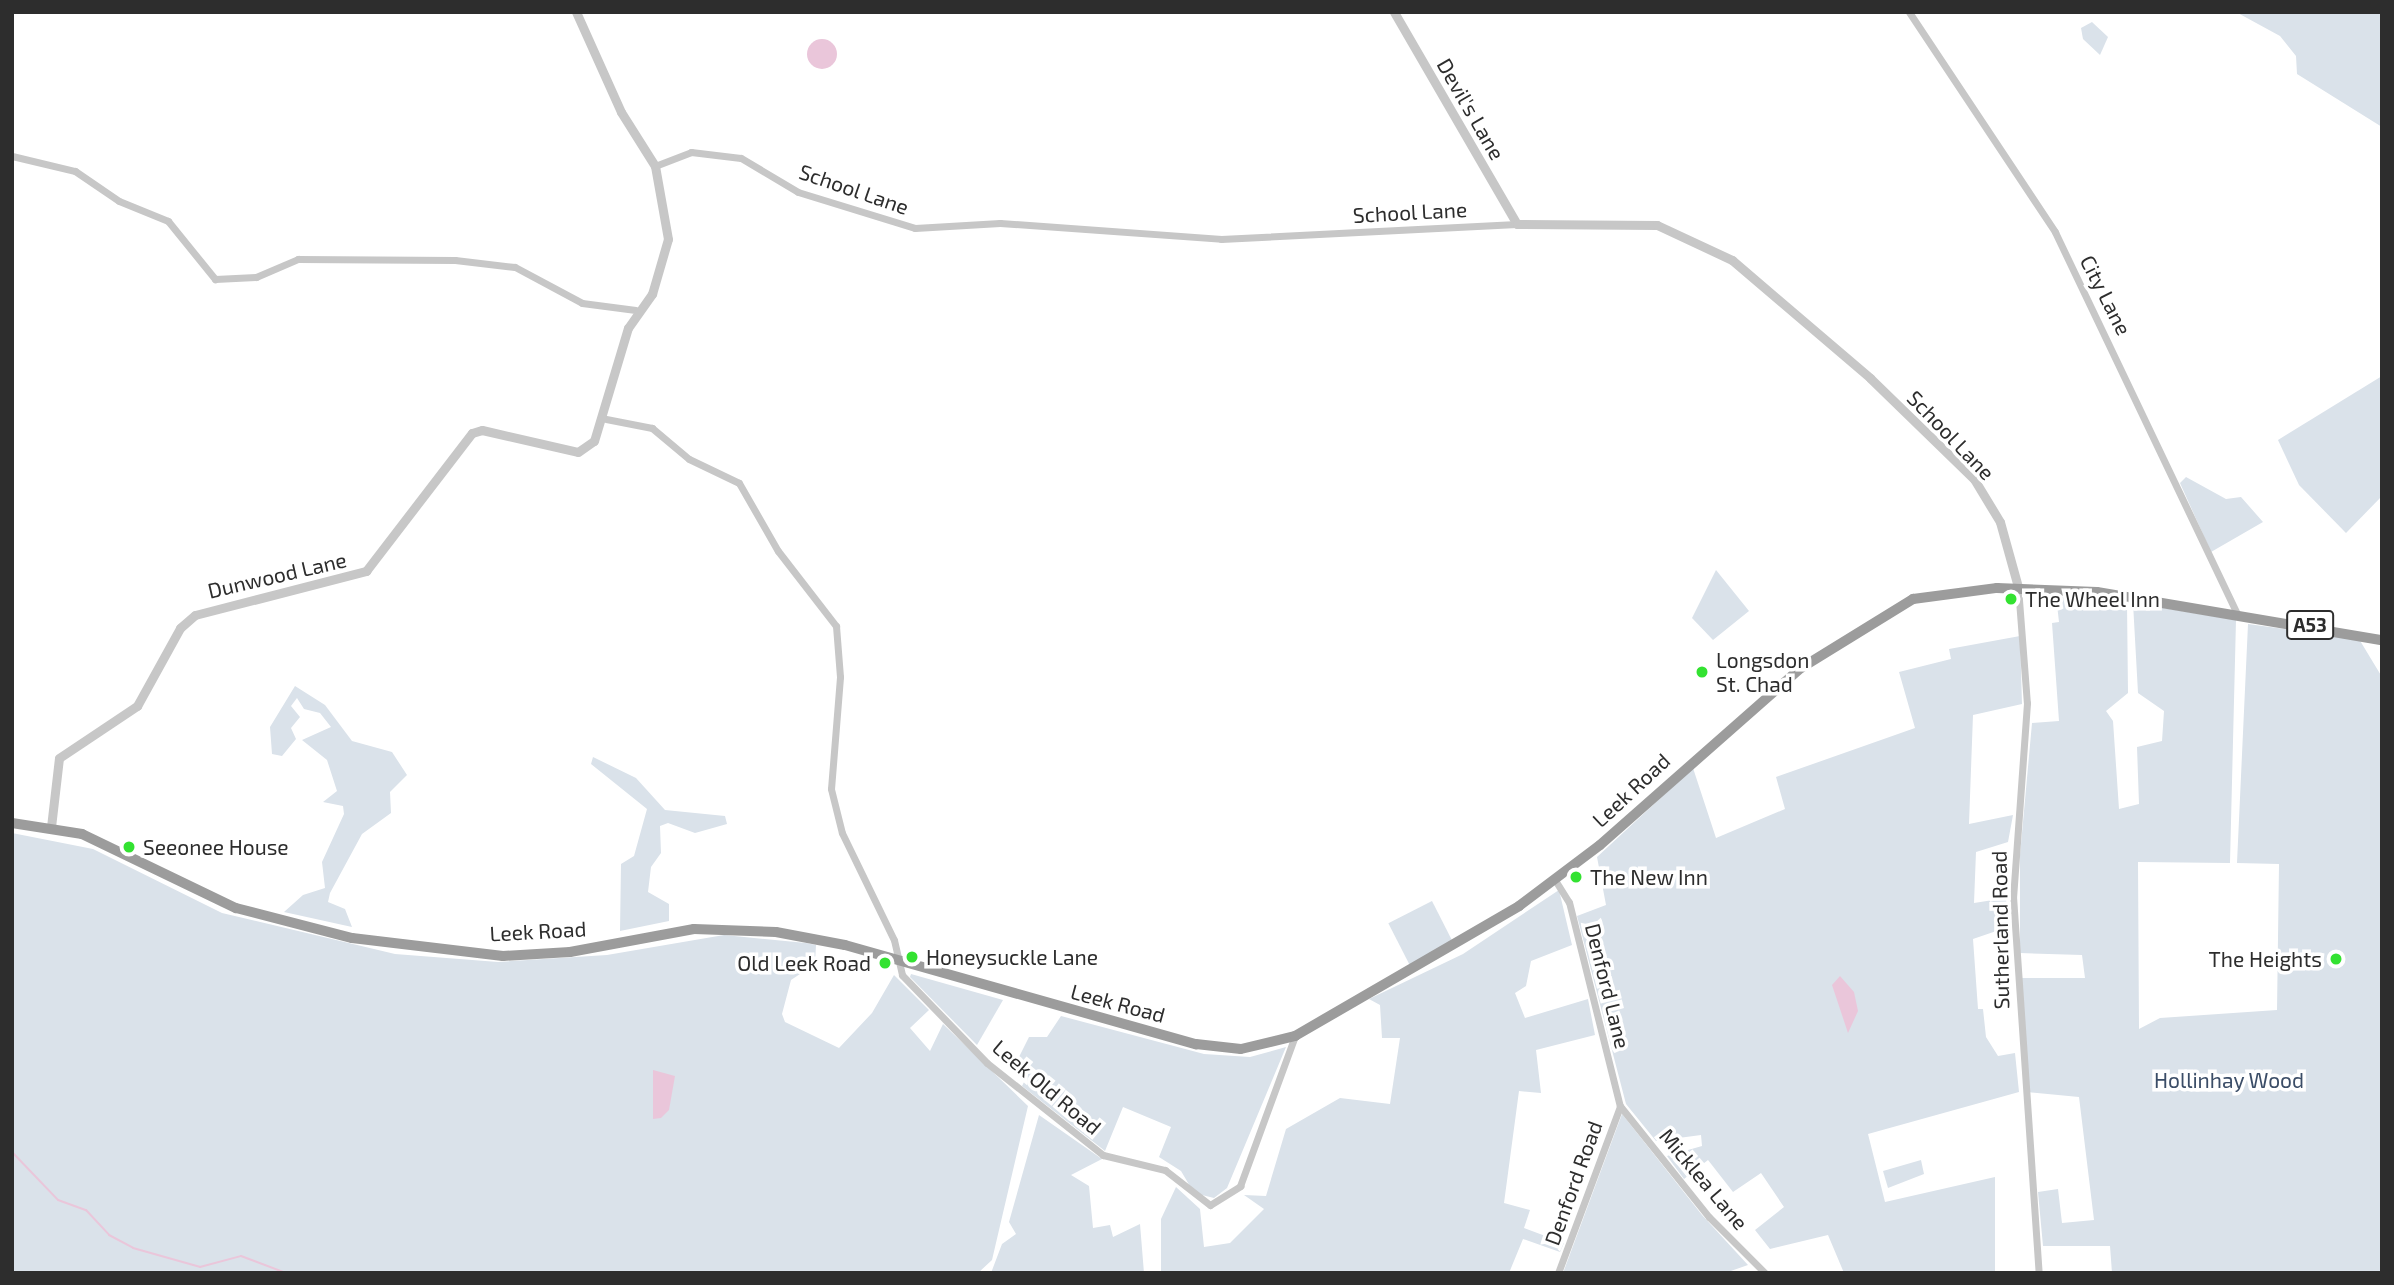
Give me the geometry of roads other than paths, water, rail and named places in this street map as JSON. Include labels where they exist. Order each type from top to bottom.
[{"type":"highway","name":"A53","points":[[2018,587],[2237,613],[2382,640]]},
{"type":"highway","name":"Leek Road","points":[[12,823],[51,827],[115,846],[236,908],[414,949],[540,954],[731,929],[820,939],[1196,1044],[1241,1049],[1296,1036],[1364,990],[1466,940],[1555,880],[1708,744],[1865,624],[1933,594],[2018,587]]},
{"type":"street","name":"Dunwood Lane","points":[[51,827],[60,758],[137,706],[180,628],[195,615],[366,570],[472,433],[482,430],[578,453],[594,442],[606,419],[636,310],[652,293],[668,239],[655,166],[621,112],[576,12]]},
{"type":"street","name":"Devil's Lane","points":[[1394,12],[1517,224]]},
{"type":"street","name":"City Lane","points":[[1909,12],[2055,232],[2237,613]]},
{"type":"street","name":"School Lane","points":[[655,166],[691,152],[741,158],[799,192],[915,228],[1000,223],[1222,239],[1517,224],[1657,225],[1732,260],[1870,378],[1974,479],[2000,522],[2018,587]]},
{"type":"street","points":[[12,156],[75,171],[119,201],[168,220],[215,278],[256,277],[298,258],[455,260],[515,267],[582,303],[636,310]]},
{"type":"street","points":[[606,419],[652,428],[690,460],[739,483],[778,551],[836,626],[840,677],[831,789],[842,833],[894,940],[898,960]]},
{"type":"street","name":"Sutherland Road","points":[[2018,587],[2027,703],[2013,896],[2039,1273]]},
{"type":"street","name":"Denford Lane","points":[[1555,880],[1569,902],[1620,1106]]},
{"type":"street","name":"Leek Old Road","points":[[898,960],[902,975],[1040,1109],[1104,1155],[1165,1170],[1210,1205],[1240,1186],[1296,1036]]},
{"type":"street","name":"Denford Road","points":[[1558,1273],[1620,1106]]},
{"type":"street","name":"Micklea Lane","points":[[1620,1106],[1709,1217],[1765,1273]]},
{"type":"waterway","points":[[12,1152],[58,1200],[86,1210],[109,1235],[133,1248],[200,1267],[241,1256],[286,1273]]},
{"type":"place","name":"The Wheel Inn","points":[[2011,599]]},
{"type":"place","name":"Longsdon St. Chad","points":[[1702,672]]},
{"type":"place","name":"Seeonee House","points":[[129,847]]},
{"type":"place","name":"The New Inn","points":[[1576,877]]},
{"type":"place","name":"Honeysuckle Lane","points":[[912,957]]},
{"type":"place","name":"The Heights","points":[[2336,959]]},
{"type":"place","name":"Old Leek Road","points":[[885,963]]},
{"type":"park label","name":"Hollinhay Wood","points":[[2229,1080]]}]
